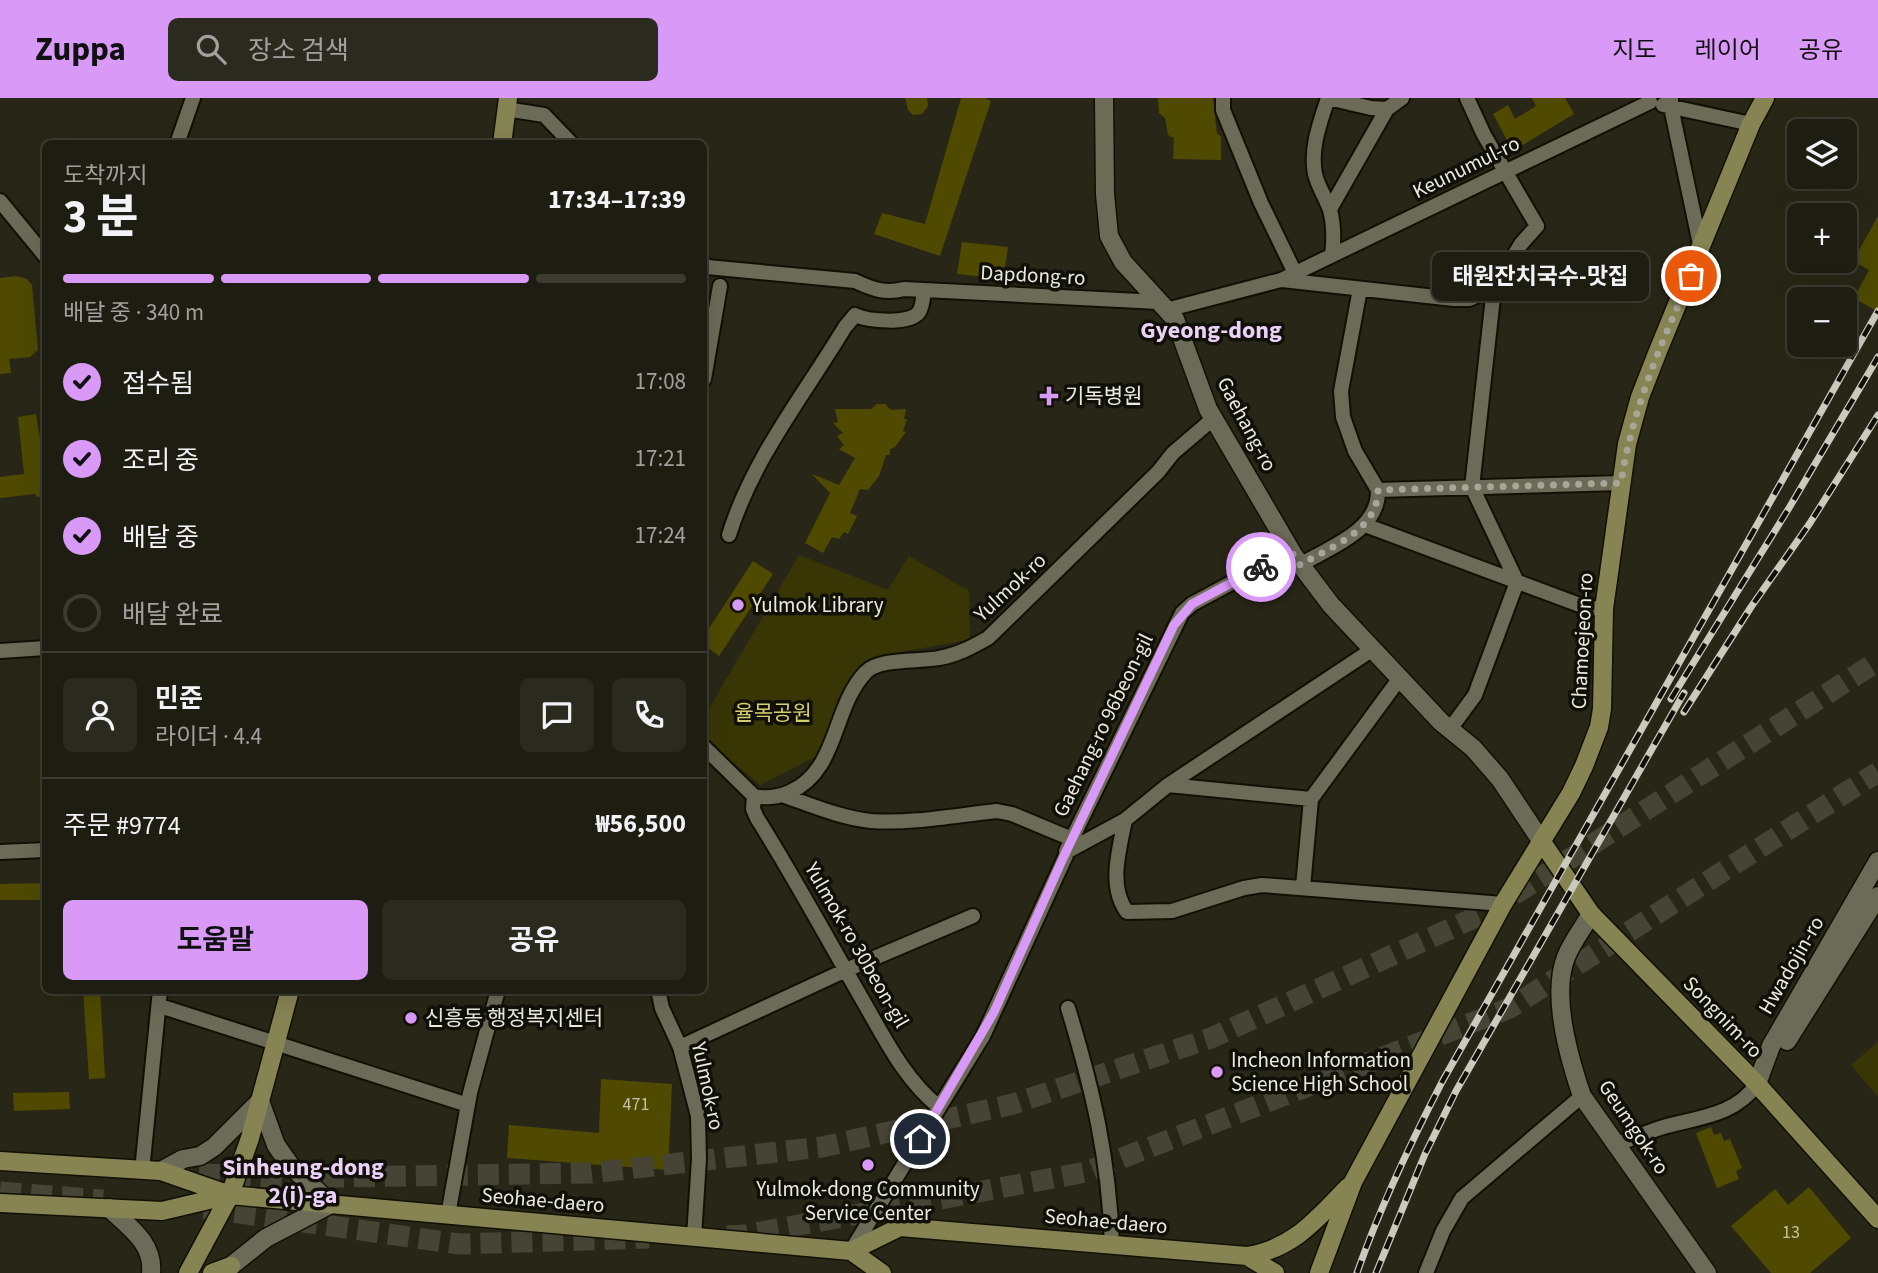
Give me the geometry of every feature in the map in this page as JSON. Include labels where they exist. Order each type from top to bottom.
[{"type":"main road","name":"Chamoejeon-ro","points":[[1319,1273],[1353,1182],[1503,904],[1576,784],[1599,727],[1602,709],[1604,609],[1627,444],[1640,397],[1702,251],[1751,124],[1765,98]]},
{"type":"main road","points":[[502,140],[507,104]]},
{"type":"main road","name":"Songnim-ro","points":[[1542,842],[1591,914],[1758,1084],[1878,1219]]},
{"type":"main road","points":[[188,1273],[230,1195],[260,1101],[289,994]]},
{"type":"main road","name":"Seohae-daero","points":[[0,1161],[161,1171],[230,1195],[851,1251],[900,1227],[1247,1256],[1275,1273]]},
{"type":"main road","points":[[1247,1256],[1270,1252],[1295,1238],[1353,1182]]},
{"type":"main road","name":"Seohae-daero","points":[[0,1203],[162,1211],[230,1195]]},
{"type":"main road","points":[[851,1251],[882,1273]]},
{"type":"main road","points":[[212,1273],[231,1266]]},
{"type":"street","points":[[178,140],[193,98]]},
{"type":"street","name":"Gaehang-ro","points":[[1104,98],[1105,194],[1109,236],[1123,262],[1175,319],[1214,418],[1296,558],[1331,605],[1399,678],[1473,748],[1500,779],[1542,842]]},
{"type":"street","points":[[1223,98],[1223,110],[1294,273]]},
{"type":"street","points":[[1332,255],[1334,228],[1330,209],[1316,178],[1314,164],[1315,140],[1328,98],[1387,109]]},
{"type":"street","points":[[1330,209],[1387,109],[1402,98]]},
{"type":"street","points":[[1450,729],[1475,695],[1517,582],[1472,487],[1494,288],[1521,244],[1538,226],[1484,135],[1467,98]]},
{"type":"street","name":"Keunumul-ro","points":[[1163,306],[1281,280],[1505,172],[1646,100],[1671,103],[1751,124]]},
{"type":"street","points":[[1671,103],[1702,251]]},
{"type":"street","points":[[507,104],[544,114],[568,140]]},
{"type":"street","points":[[0,201],[42,252]]},
{"type":"street","name":"Dapdong-ro","points":[[707,267],[855,281],[876,291],[924,290],[1163,306]]},
{"type":"street","name":"Keunumul-ro","points":[[1281,280],[1469,299],[1494,288]]},
{"type":"street","points":[[707,359],[720,286]]},
{"type":"street","points":[[1360,289],[1341,391],[1343,417],[1355,451],[1378,490],[1375,510],[1365,525],[1586,607],[1604,609]]},
{"type":"street","points":[[729,535],[739,501],[774,437],[845,327],[855,316],[872,320],[911,319],[921,310],[924,290]]},
{"type":"street","name":"Yulmok-ro","points":[[754,796],[764,798],[782,795],[801,787],[819,771],[851,695],[866,671],[876,665],[940,658],[966,651],[988,638],[1158,472],[1173,453],[1214,418]]},
{"type":"street","points":[[1378,490],[1621,483]]},
{"type":"street","name":"Gaehang-ro 96beon-gil","points":[[851,1251],[988,1024],[1072,839],[1182,613],[1192,604],[1365,525]]},
{"type":"street","points":[[0,651],[42,648]]},
{"type":"street","points":[[1064,856],[1080,843],[1125,820],[1168,785],[1373,649]]},
{"type":"street","points":[[1303,887],[1311,799],[1399,678]]},
{"type":"street","points":[[707,750],[754,796]]},
{"type":"street","points":[[1168,785],[1311,799]]},
{"type":"street","points":[[782,795],[833,813],[880,821],[998,811],[1012,814],[1072,839]]},
{"type":"street","name":"Yulmok-ro 30beon-gil","points":[[754,796],[753,809],[757,818],[908,1076],[926,1097],[939,1107]]},
{"type":"street","points":[[1125,820],[1116,881],[1119,900],[1127,912],[1172,911],[1244,888],[1262,885],[1503,904]]},
{"type":"street","points":[[0,852],[42,850]]},
{"type":"street","name":"Hwadojin-ro","points":[[1758,1084],[1771,1046],[1878,860]]},
{"type":"street","name":"Hwadojin-ro","points":[[1758,1084],[1878,896]]},
{"type":"street","name":"Geumgok-ro","points":[[1591,914],[1565,959],[1561,986],[1567,1042],[1582,1096],[1707,1273]]},
{"type":"street","points":[[680,1047],[846,970],[973,916]]},
{"type":"street","points":[[142,1171],[160,994]]},
{"type":"street","points":[[448,1215],[468,1105],[497,994]]},
{"type":"street","name":"Yulmok-ro","points":[[659,994],[662,1008],[680,1047],[700,1134],[694,1237]]},
{"type":"street","points":[[160,1006],[468,1105]]},
{"type":"street","points":[[1068,1008],[1084,1060],[1104,1146],[1110,1189],[1112,1244]]},
{"type":"street","points":[[1616,1146],[1667,1126],[1714,1116],[1734,1107],[1758,1084]]},
{"type":"street","points":[[1426,1273],[1443,1231],[1462,1198],[1582,1096]]},
{"type":"street","points":[[161,1171],[183,1159],[200,1156],[214,1147],[260,1101],[276,1145],[290,1165],[331,1205],[266,1238],[231,1266]]},
{"type":"street","points":[[110,1208],[142,1239],[150,1253],[151,1273]]},
{"type":"green space","name":"율목공원","points":[[799,555],[888,590],[909,556],[969,591],[970,640],[882,655],[859,666],[817,756],[760,785],[707,740],[707,712]]},
{"type":"green space","points":[[1878,1042],[1878,1097],[1851,1065]]},
{"type":"building","points":[[905,98],[927,98],[928,106],[922,114],[913,115],[908,110]]},
{"type":"building","points":[[961,98],[985,98],[991,101],[940,256],[874,234],[882,213],[925,224]]},
{"type":"building","points":[[1158,98],[1213,98],[1217,134],[1221,136],[1221,160],[1173,159],[1174,138],[1168,135],[1165,118],[1159,113]]},
{"type":"building","points":[[1532,98],[1565,98],[1574,114],[1513,151],[1493,114],[1508,105],[1515,119],[1536,106]]},
{"type":"building","points":[[1878,216],[1878,312],[1857,300],[1857,292],[1869,270],[1857,263],[1857,254]]},
{"type":"building","points":[[962,242],[1008,247],[1003,279],[957,274]]},
{"type":"building","points":[[16,276],[27,279],[32,285],[38,350],[30,357],[9,359],[11,373],[0,374],[0,278]]},
{"type":"building","points":[[877,404],[885,404],[891,410],[906,409],[904,419],[907,419],[903,431],[906,432],[895,447],[890,449],[890,455],[886,455],[879,476],[868,490],[860,489],[850,513],[857,516],[848,534],[844,532],[839,539],[832,537],[823,553],[805,543],[830,493],[812,474],[839,485],[855,458],[839,449],[844,445],[837,436],[843,433],[833,423],[838,422],[835,409],[871,409]]},
{"type":"building","points":[[36,414],[42,451],[42,496],[36,497],[35,494],[0,498],[0,477],[24,474],[18,417]]},
{"type":"building","name":"Yulmok Library","points":[[753,561],[773,574],[719,656],[707,647],[707,631]]},
{"type":"building","points":[[42,883],[42,900],[0,900],[0,884]]},
{"type":"building","points":[[83,994],[100,994],[105,1078],[89,1079]]},
{"type":"building","points":[[601,1079],[672,1084],[668,1170],[507,1158],[509,1125],[599,1133]]},
{"type":"building","points":[[69,1092],[70,1109],[14,1111],[13,1093]]},
{"type":"building","points":[[1711,1127],[1714,1135],[1721,1133],[1724,1141],[1730,1139],[1742,1168],[1736,1171],[1739,1179],[1717,1188],[1696,1133]]},
{"type":"building","points":[[1809,1187],[1851,1238],[1810,1273],[1771,1273],[1731,1226],[1775,1189],[1788,1205]]},
{"type":"tunnel","points":[[168,1172],[283,1178],[591,1173],[822,1147],[1013,1104],[1211,1038],[1487,912],[1878,661]]},
{"type":"tunnel","points":[[727,1236],[745,1235],[1086,1172],[1510,1008],[1878,772]]},
{"type":"tunnel","points":[[0,1192],[103,1200]]},
{"type":"tunnel","points":[[204,1208],[459,1244],[649,1238]]},
{"type":"railway","points":[[1357,1273],[1396,1176],[1442,1082],[1878,311]]},
{"type":"railway","points":[[1671,699],[1878,357]]},
{"type":"railway","points":[[1684,712],[1751,607],[1810,523],[1878,415]]},
{"type":"railway","points":[[1376,1273],[1425,1154],[1456,1091],[1684,693]]},
{"type":"way so far","points":[[1261,567],[1291,551],[1300,565],[1354,534],[1365,525],[1375,510],[1378,490],[1621,483],[1627,444],[1640,397],[1691,276]]},
{"type":"place","name":"태원잔치국수-맛집","points":[[1691,276]]},
{"type":"place","name":"기독병원","points":[[1049,396]]},
{"type":"place","name":"Yulmok Library","points":[[738,605]]},
{"type":"place","name":"신흥동 행정복지센터","points":[[411,1018]]},
{"type":"place","name":"Incheon Information Science High School","points":[[1217,1072]]},
{"type":"place","name":"Yulmok-dong Community Service Center","points":[[868,1165]]},
{"type":"district","name":"Gyeong-dong","points":[[1211,330]]},
{"type":"district","name":"Sinheung-dong 2(i)-ga","points":[[303,1181]]},
{"type":"route","points":[[920,1139],[983,1036],[1064,856],[1174,625],[1192,604],[1261,567]]}]
